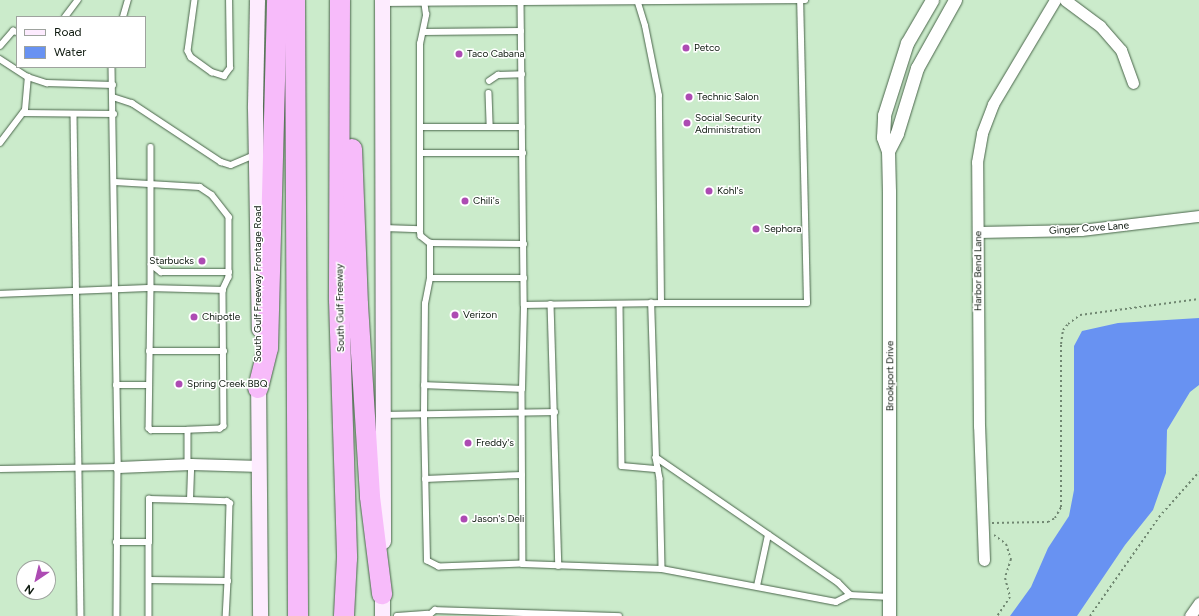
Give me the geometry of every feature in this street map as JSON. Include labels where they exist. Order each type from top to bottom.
[{"type":"highway","points":[[258,388],[268,348],[277,0]]},
{"type":"highway","points":[[295,0],[298,616]]},
{"type":"highway","points":[[340,0],[351,106],[358,305],[370,497],[382,594]]},
{"type":"highway","name":"South Gulf Freeway","points":[[340,0],[339,300],[347,558],[344,616]]},
{"type":"main road","name":"South Gulf Freeway Frontage Road","points":[[257,0],[256,154],[260,466],[260,616]]},
{"type":"main road","points":[[382,1],[381,228],[384,415],[382,616]]},
{"type":"street","name":"Brookport Drive","points":[[889,616],[891,599],[888,150],[883,137],[884,114],[895,75],[907,43],[932,0]]},
{"type":"street","name":"Brookport Drive","points":[[888,150],[897,133],[917,68],[955,0]]},
{"type":"street","name":"Harbor Bend Lane","points":[[984,560],[989,525],[978,232],[977,162],[982,133],[993,104],[1055,0]]},
{"type":"street","points":[[1065,0],[1100,26],[1121,50],[1133,83]]},
{"type":"street","name":"Ginger Cove Lane","points":[[978,232],[1081,230],[1199,216]]},
{"type":"street","points":[[118,467],[190,464],[260,466]]},
{"type":"street","name":"Brookport Drive","points":[[891,599],[894,616]]},
{"type":"street","points":[[1190,616],[1199,603]]},
{"type":"lane","points":[[65,16],[78,0]]},
{"type":"lane","points":[[122,16],[128,0]]},
{"type":"lane","points":[[195,0],[188,51],[191,57],[212,72],[224,76],[230,68],[229,0]]},
{"type":"lane","points":[[524,305],[807,303],[800,0]]},
{"type":"lane","points":[[382,1],[805,0]]},
{"type":"lane","points":[[424,1],[423,32],[420,44],[421,236],[430,243],[524,244]]},
{"type":"lane","points":[[521,1],[524,244],[521,413],[523,564]]},
{"type":"lane","points":[[637,1],[645,26],[658,96],[661,303]]},
{"type":"lane","points":[[0,46],[13,30],[16,32]]},
{"type":"lane","points":[[423,32],[522,31]]},
{"type":"lane","points":[[0,59],[28,77],[47,83],[113,85]]},
{"type":"lane","points":[[112,68],[114,114],[118,467],[116,542],[117,616]]},
{"type":"lane","points":[[489,81],[498,75],[522,74]]},
{"type":"lane","points":[[0,143],[23,113],[28,101],[28,77]]},
{"type":"lane","points":[[489,93],[490,127]]},
{"type":"lane","points":[[113,97],[132,103],[220,162],[231,165],[256,154]]},
{"type":"lane","points":[[23,113],[114,114]]},
{"type":"lane","points":[[74,114],[78,292],[81,616]]},
{"type":"lane","points":[[420,126],[522,127]]},
{"type":"lane","points":[[115,182],[152,184],[200,187],[212,195],[229,217],[229,272],[223,290],[224,426],[220,429],[151,430],[149,428],[152,184],[151,147]]},
{"type":"lane","points":[[420,152],[523,153]]},
{"type":"lane","points":[[381,228],[420,229]]},
{"type":"lane","points":[[430,243],[430,278],[425,304],[424,414],[426,553],[427,561],[432,565],[523,564],[662,569],[836,602],[850,595],[891,599]]},
{"type":"lane","points":[[151,264],[161,272],[229,272]]},
{"type":"lane","points":[[430,278],[524,278]]},
{"type":"lane","points":[[0,294],[78,292],[115,288],[223,290]]},
{"type":"lane","points":[[651,303],[656,458],[658,469],[662,569]]},
{"type":"lane","points":[[551,304],[556,412],[559,566]]},
{"type":"lane","points":[[620,304],[622,466],[658,469]]},
{"type":"lane","points":[[149,351],[224,351]]},
{"type":"lane","points":[[116,385],[149,385]]},
{"type":"lane","points":[[424,385],[522,388]]},
{"type":"lane","points":[[384,415],[556,412]]},
{"type":"lane","points":[[188,430],[190,500]]},
{"type":"lane","points":[[656,458],[838,583],[850,595]]},
{"type":"lane","points":[[0,469],[118,467]]},
{"type":"lane","points":[[425,479],[522,475]]},
{"type":"lane","points":[[149,616],[149,499],[227,501],[230,503],[226,616]]},
{"type":"lane","points":[[757,586],[768,535]]},
{"type":"lane","points":[[116,542],[149,542]]},
{"type":"lane","points":[[149,580],[228,581]]},
{"type":"lane","points":[[397,616],[428,615],[435,610],[619,616]]},
{"type":"path","points":[[989,525],[1048,522],[1055,518],[1061,507],[1061,344],[1063,330],[1068,324],[1080,315],[1199,299]]},
{"type":"path","points":[[1090,616],[1159,517],[1199,472]]},
{"type":"path","points":[[992,533],[1006,544],[1011,552],[1010,564],[1005,578],[1010,596],[997,616]]},
{"type":"water","points":[[1199,318],[1199,385],[1190,392],[1167,430],[1166,473],[1153,510],[1125,545],[1077,616],[1010,616],[1031,587],[1048,548],[1069,516],[1074,490],[1074,346],[1082,331],[1118,323]]},
{"type":"place","name":"Petco","points":[[686,48]]},
{"type":"place","name":"Taco Cabana","points":[[459,54]]},
{"type":"place","name":"Technic Salon","points":[[689,97]]},
{"type":"place","name":"Social Security Administration","points":[[687,123]]},
{"type":"place","name":"Kohl's","points":[[709,191]]},
{"type":"place","name":"Chili's","points":[[465,201]]},
{"type":"place","name":"Sephora","points":[[756,229]]},
{"type":"place","name":"Starbucks","points":[[202,261]]},
{"type":"place","name":"Verizon","points":[[455,315]]},
{"type":"place","name":"Chipotle","points":[[194,317]]},
{"type":"place","name":"Spring Creek BBQ","points":[[179,384]]},
{"type":"place","name":"Freddy's","points":[[468,443]]},
{"type":"place","name":"Jason's Deli","points":[[464,519]]}]
